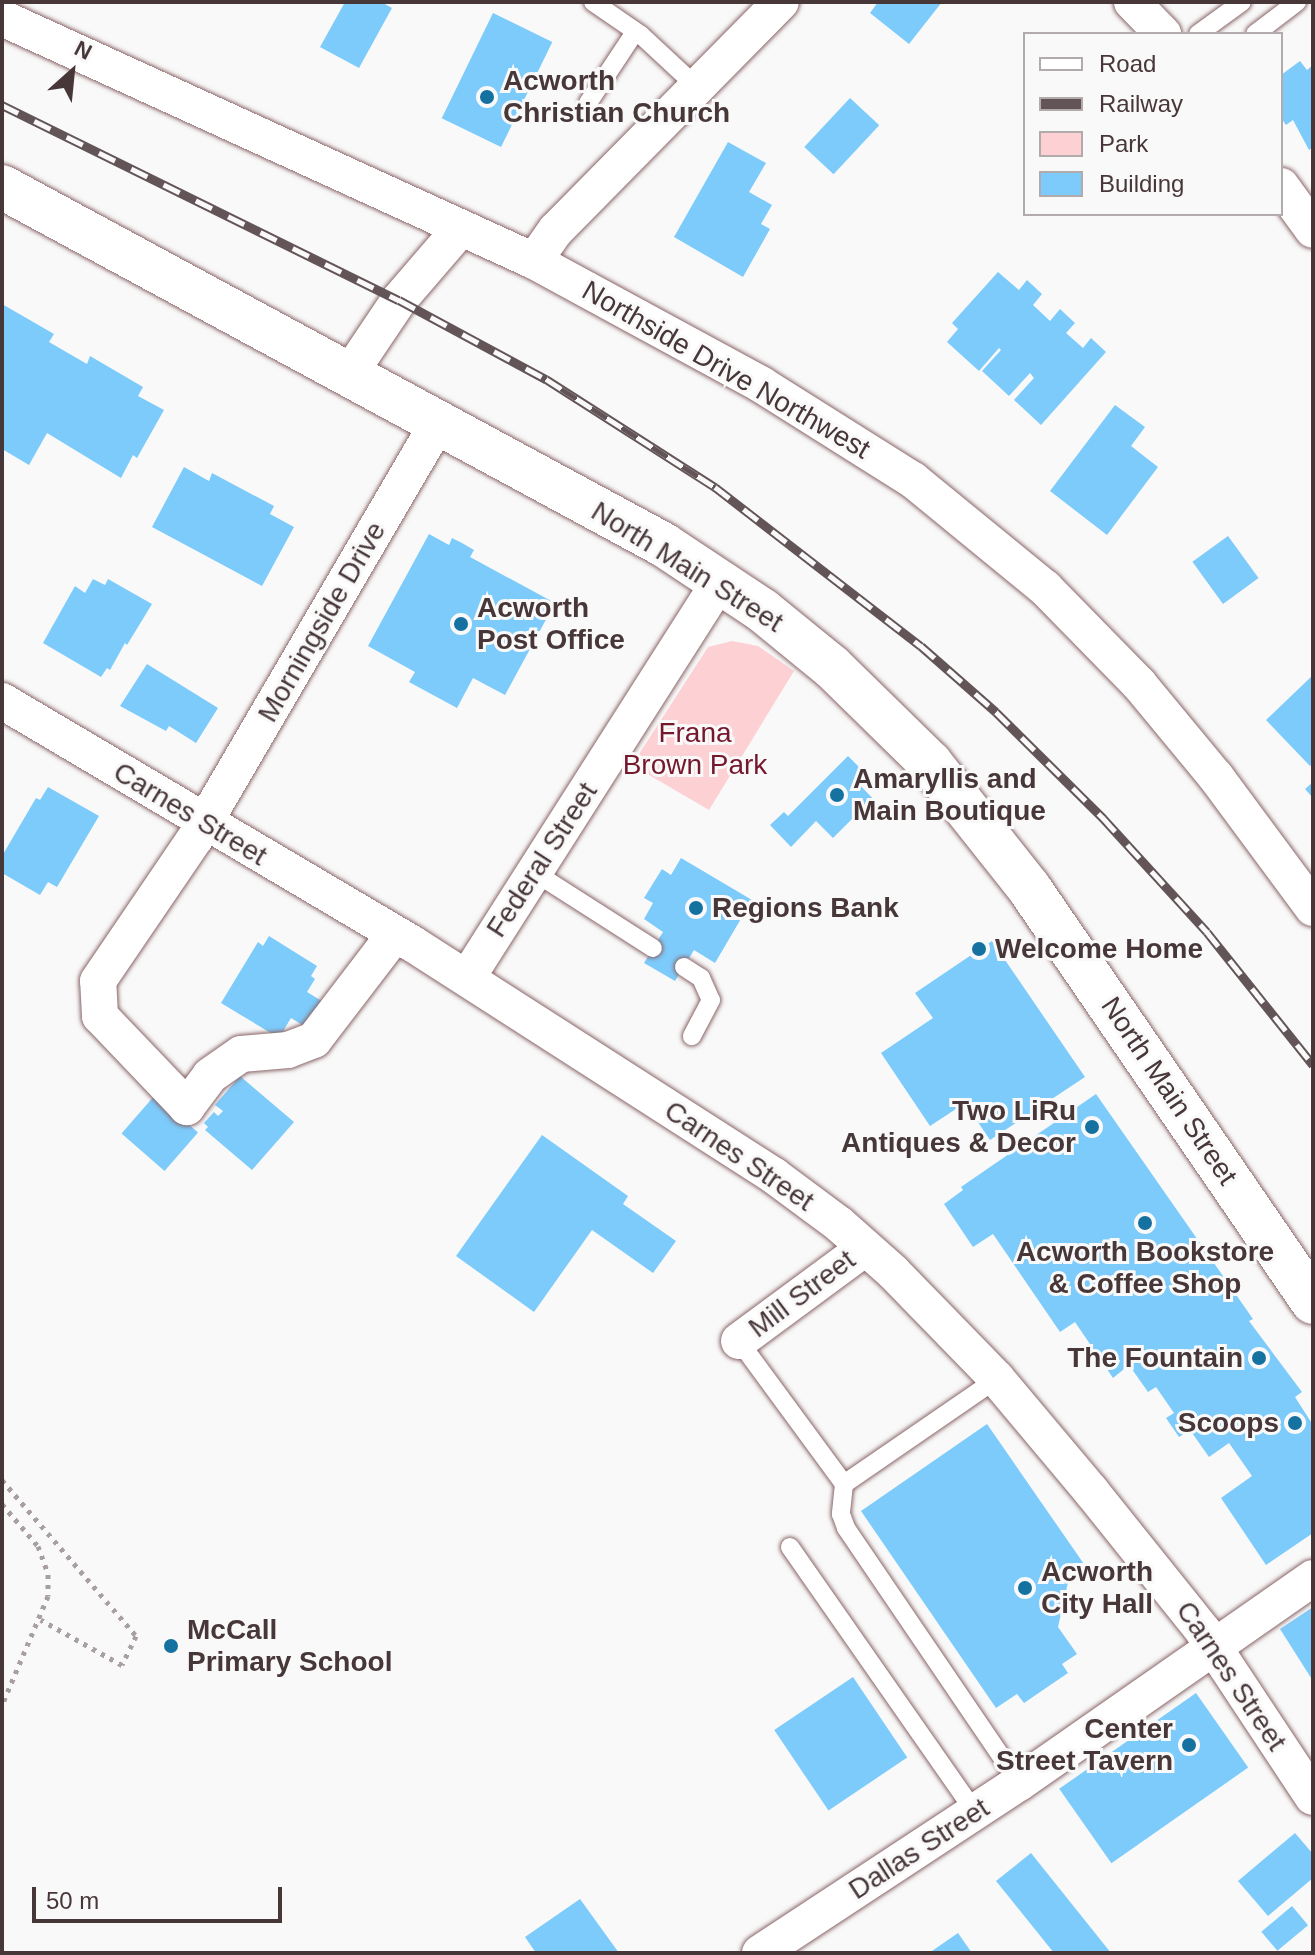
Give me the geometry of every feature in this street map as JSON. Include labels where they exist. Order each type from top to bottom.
[{"type":"main road","name":"North Main Street","points":[[2,187],[664,545],[780,623],[854,686],[912,743],[967,806],[1029,888],[1313,1302]]},
{"type":"street","points":[[534,261],[556,230],[781,2]]},
{"type":"street","points":[[1132,2],[1161,32]]},
{"type":"street","name":"Northside Drive Northwest","points":[[2,18],[534,261],[713,357],[913,480],[1011,558],[1077,619],[1139,684],[1216,777],[1313,908]]},
{"type":"street","points":[[1283,189],[1313,230]]},
{"type":"street","points":[[350,373],[399,300],[460,229]]},
{"type":"street","name":"Morningside Drive","points":[[395,934],[314,1040],[288,1050],[241,1054],[210,1076],[187,1107],[100,1016],[98,981],[204,823],[439,421]]},
{"type":"street","name":"Federal Street","points":[[467,978],[720,581]]},
{"type":"street","name":"Carnes Street","points":[[2,701],[467,978],[773,1175],[865,1248],[997,1379],[1101,1502],[1212,1645],[1313,1797]]},
{"type":"street","name":"Mill Street","points":[[739,1341],[865,1248]]},
{"type":"street","name":"Dallas Street","points":[[760,1953],[1019,1783],[1212,1645],[1313,1578]]},
{"type":"lane","points":[[593,2],[635,32],[697,87]]},
{"type":"lane","points":[[1201,32],[1242,2]]},
{"type":"lane","points":[[1258,32],[1297,2]]},
{"type":"lane","points":[[588,103],[635,32]]},
{"type":"lane","points":[[534,872],[653,948]]},
{"type":"lane","points":[[684,967],[701,978],[711,1000],[692,1036]]},
{"type":"lane","points":[[739,1341],[844,1484],[841,1514],[846,1528],[1019,1783]]},
{"type":"lane","points":[[844,1484],[997,1379]]},
{"type":"lane","points":[[790,1547],[975,1812]]},
{"type":"path","points":[[2,1480],[136,1636],[122,1665],[41,1620]]},
{"type":"path","points":[[2,1504],[38,1546],[48,1574],[48,1596],[41,1620],[2,1705]]},
{"type":"green space","name":"Frana Brown Park","points":[[732,641],[758,646],[794,671],[709,810],[632,765],[708,647]]},
{"type":"building","points":[[345,2],[381,2],[392,8],[359,68],[320,47]]},
{"type":"building","points":[[878,2],[942,2],[909,44],[870,13]]},
{"type":"building","points":[[493,13],[552,42],[501,147],[442,118]]},
{"type":"building","points":[[1300,61],[1307,70],[1313,65],[1313,147],[1309,150],[1293,120],[1286,125],[1283,121],[1283,74]]},
{"type":"building","points":[[850,98],[879,125],[834,174],[804,147]]},
{"type":"building","points":[[728,142],[766,163],[749,192],[772,205],[761,224],[770,229],[743,277],[674,237]]},
{"type":"building","points":[[998,272],[1019,290],[1027,280],[1042,294],[1033,305],[1050,321],[1060,309],[1075,323],[1066,333],[1083,348],[1091,338],[1106,352],[1041,425],[1014,400],[1034,378],[1030,373],[1009,396],[982,371],[1001,350],[999,348],[979,371],[947,342],[958,329],[952,323]]},
{"type":"building","points":[[2,304],[54,334],[49,342],[87,364],[90,356],[143,387],[138,396],[164,410],[137,458],[133,455],[121,478],[47,433],[29,465],[2,449]]},
{"type":"building","points":[[1115,405],[1145,427],[1131,446],[1158,467],[1107,535],[1050,491]]},
{"type":"building","points":[[184,467],[209,481],[212,473],[274,506],[270,514],[294,527],[262,586],[152,527]]},
{"type":"building","name":"Acworth Post Office","points":[[429,534],[449,545],[452,538],[462,543],[474,550],[470,557],[555,603],[505,695],[473,678],[457,708],[409,682],[415,672],[368,646]]},
{"type":"building","points":[[1228,536],[1259,578],[1223,604],[1192,562]]},
{"type":"building","points":[[93,579],[105,585],[108,579],[152,604],[110,670],[107,668],[101,677],[43,643],[75,586],[85,593]]},
{"type":"building","points":[[147,664],[218,708],[196,743],[169,726],[166,731],[120,706]]},
{"type":"building","points":[[1313,675],[1313,764],[1310,766],[1266,720]]},
{"type":"building","points":[[848,756],[867,775],[858,783],[878,804],[858,823],[853,818],[833,838],[816,821],[791,847],[770,825],[784,812],[788,816]]},
{"type":"building","points":[[1313,782],[1313,798],[1305,789]]},
{"type":"building","points":[[48,787],[99,816],[57,887],[48,882],[40,895],[2,873],[2,856],[36,798],[40,800]]},
{"type":"building","points":[[681,858],[752,900],[715,963],[694,950],[675,981],[644,963],[663,932],[644,919],[653,903],[644,898],[662,869],[671,875]]},
{"type":"building","points":[[269,936],[317,966],[311,976],[315,979],[307,992],[325,1003],[309,1029],[291,1018],[279,1038],[221,1003],[258,942],[263,946]]},
{"type":"building","points":[[992,941],[1085,1077],[990,1140],[965,1103],[930,1126],[881,1053],[933,1018],[915,993]]},
{"type":"building","points":[[240,1076],[294,1122],[252,1170],[205,1130],[208,1127],[204,1123],[214,1112],[218,1116],[223,1111],[215,1105]]},
{"type":"building","points":[[1096,1094],[1253,1319],[1249,1321],[1302,1392],[1295,1397],[1313,1425],[1313,1533],[1266,1565],[1221,1498],[1252,1476],[1229,1443],[1209,1457],[1190,1430],[1179,1437],[1166,1418],[1174,1413],[1156,1387],[1148,1392],[1129,1365],[1113,1378],[1075,1322],[1060,1332],[993,1234],[973,1247],[944,1204],[963,1190],[961,1187]]},
{"type":"building","points":[[155,1095],[198,1132],[165,1171],[122,1133]]},
{"type":"building","points":[[542,1135],[628,1196],[623,1204],[676,1241],[653,1273],[592,1230],[534,1312],[456,1256]]},
{"type":"building","points":[[987,1424],[1086,1567],[1069,1578],[1058,1627],[1077,1654],[1062,1664],[1068,1673],[1024,1703],[1017,1694],[996,1708],[861,1511]]},
{"type":"building","points":[[1313,1607],[1313,1681],[1280,1629]]},
{"type":"building","points":[[853,1677],[907,1757],[828,1811],[774,1730]]},
{"type":"building","points":[[1196,1693],[1248,1768],[1111,1863],[1059,1789]]},
{"type":"building","points":[[1295,1833],[1313,1854],[1313,1878],[1268,1916],[1238,1881]]},
{"type":"building","points":[[1031,1853],[1111,1953],[1054,1953],[996,1881]]},
{"type":"building","points":[[580,1899],[619,1953],[536,1953],[525,1937]]},
{"type":"building","points":[[1292,1906],[1308,1925],[1277,1951],[1261,1932]]},
{"type":"building","points":[[958,1933],[972,1953],[929,1953]]},
{"type":"railway","points":[[2,105],[399,300],[546,379],[715,487],[921,646],[996,712],[1103,818],[1207,932],[1313,1065]]},
{"type":"place","name":"Acworth Christian Church","points":[[487,97]]},
{"type":"place","name":"Acworth Post Office","points":[[461,624]]},
{"type":"place","name":"Amaryllis and Main Boutique","points":[[837,795]]},
{"type":"place","name":"Regions Bank","points":[[696,908]]},
{"type":"place","name":"Welcome Home","points":[[979,949]]},
{"type":"place","name":"Two LiRu Antiques & Decor","points":[[1092,1127]]},
{"type":"place","name":"Acworth Bookstore & Coffee Shop","points":[[1145,1223]]},
{"type":"place","name":"The Fountain","points":[[1259,1358]]},
{"type":"place","name":"Scoops","points":[[1295,1423]]},
{"type":"place","name":"Acworth City Hall","points":[[1025,1588]]},
{"type":"place","name":"McCall Primary School","points":[[171,1646]]},
{"type":"place","name":"Center Street Tavern","points":[[1189,1745]]}]
